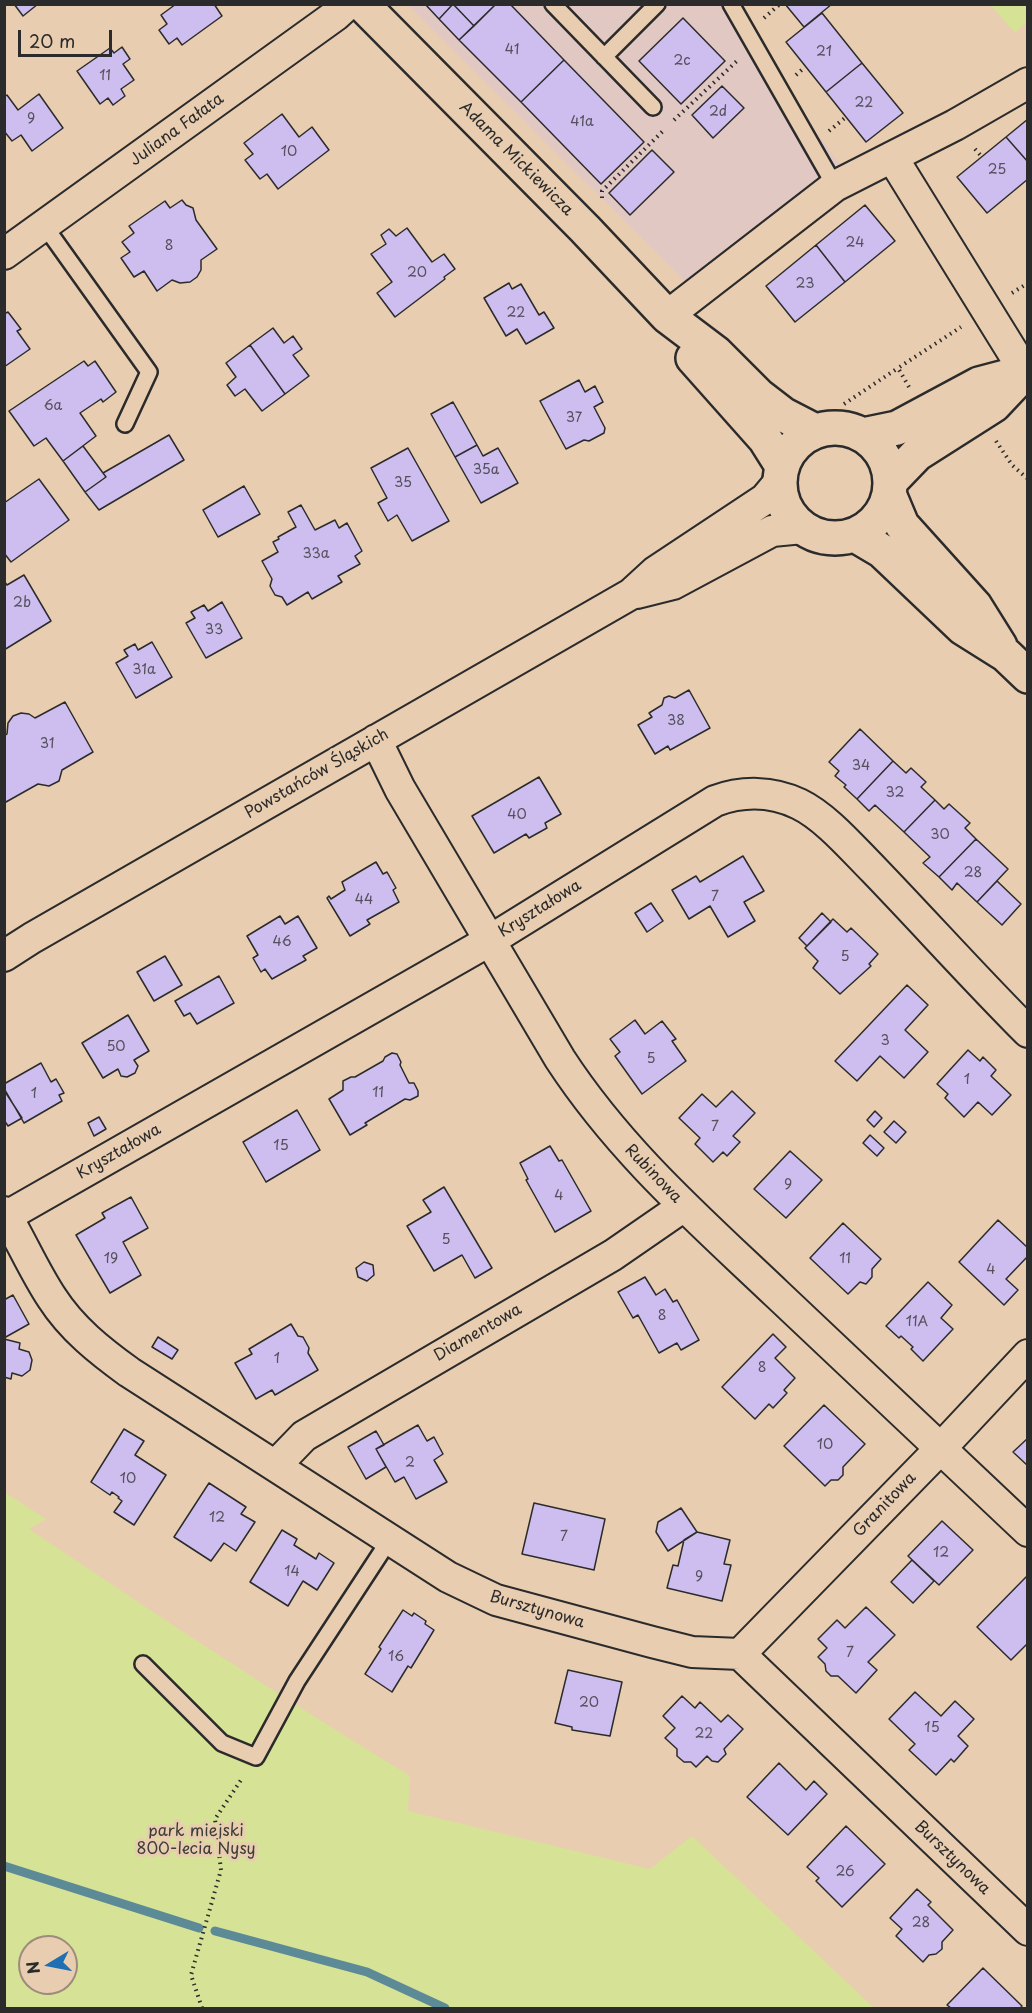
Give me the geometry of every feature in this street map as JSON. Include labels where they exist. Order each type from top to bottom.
[{"type":"street","name":"Juliana Fałata","points":[[4,254],[327,22],[348,4]]},
{"type":"street","name":"Adama Mickiewicza","points":[[362,4],[585,229],[667,316],[716,353],[767,402],[784,415],[815,431]]},
{"type":"street","points":[[667,316],[835,186],[955,125],[1028,83]]},
{"type":"street","points":[[892,157],[1026,372]]},
{"type":"street","name":"Adama Mickiewicza","points":[[667,316],[697,364],[765,439],[781,473]]},
{"type":"street","points":[[1017,665],[975,606],[902,525],[890,488],[886,464],[877,447],[863,435],[847,429],[831,428],[815,431],[801,439],[790,451],[781,473],[781,494],[785,508],[803,528],[819,536],[837,538],[855,535],[871,525],[882,511],[890,488],[917,454],[994,405],[1026,372]]},
{"type":"street","points":[[863,435],[897,428],[979,384],[1026,372]]},
{"type":"street","name":"Powstańców Śląskich","points":[[4,956],[631,594],[655,572],[765,499],[781,473]]},
{"type":"street","name":"Powstańców Śląskich","points":[[631,594],[673,584],[772,531],[803,528]]},
{"type":"street","points":[[855,535],[882,551],[963,628],[1017,665]]},
{"type":"street","name":"Rubinowa","points":[[376,740],[400,789],[489,941],[584,1096],[620,1140],[684,1206],[1028,1531]]},
{"type":"street","name":"Kryształowa","points":[[6,1214],[489,941],[715,801],[733,794],[756,793],[799,804],[820,818],[926,923],[967,971],[1028,1032]]},
{"type":"street","name":"Diamentowa","points":[[276,1465],[304,1436],[613,1255],[684,1206]]},
{"type":"street","name":"Bursztynowa","points":[[6,1214],[52,1299],[78,1331],[97,1348],[129,1372],[448,1577],[496,1600],[692,1652],[740,1654],[1028,1930]]},
{"type":"street","name":"Granitowa","points":[[740,1654],[1028,1355]]},
{"type":"lane","points":[[553,4],[653,106]]},
{"type":"lane","points":[[604,57],[657,4]]},
{"type":"lane","points":[[731,4],[835,186]]},
{"type":"lane","points":[[44,225],[148,372],[125,424]]},
{"type":"lane","points":[[143,1664],[222,1743],[256,1757],[297,1681],[390,1539]]},
{"type":"path","points":[[844,404],[1028,283]]},
{"type":"path","points":[[897,368],[909,388]]},
{"type":"path","points":[[980,415],[1012,465],[1028,479]]},
{"type":"path","points":[[202,2008],[191,1975],[221,1870],[215,1820],[256,1757]]},
{"type":"shaded area","points":[[408,5],[722,5],[858,189],[708,304]]},
{"type":"green space","points":[[991,5],[1027,5],[1027,22],[1015,33]]},
{"type":"green space","name":"park miejski 800-lecia Nysy","points":[[4,1492],[46,1519],[29,1529],[218,1655],[410,1776],[408,1811],[650,1869],[692,1836],[874,2008],[5,2008]]},
{"type":"building","points":[[14,4],[38,4],[23,16]]},
{"type":"building","points":[[176,4],[214,4],[222,16],[182,45],[177,38],[169,44],[159,30],[167,24],[161,15]]},
{"type":"building","points":[[425,4],[453,4],[439,19]]},
{"type":"building","points":[[453,4],[496,4],[474,26]]},
{"type":"building","points":[[453,4],[474,26],[459,40],[439,19]]},
{"type":"building","points":[[496,4],[510,4],[564,60],[521,102],[459,40]]},
{"type":"building","points":[[785,4],[832,4],[804,27]]},
{"type":"building","points":[[822,13],[862,63],[826,92],[786,42]]},
{"type":"building","points":[[683,18],[725,61],[681,104],[639,61]]},
{"type":"building","points":[[122,47],[130,59],[123,64],[134,80],[121,89],[125,96],[113,105],[108,98],[100,104],[77,71],[110,48],[114,53]]},
{"type":"building","points":[[564,60],[644,142],[601,184],[521,102]]},
{"type":"building","points":[[862,63],[903,113],[866,142],[826,92]]},
{"type":"building","points":[[722,86],[744,108],[713,138],[692,115]]},
{"type":"building","points":[[39,94],[63,128],[32,151],[21,135],[12,141],[4,131],[4,97],[7,95],[18,110]]},
{"type":"building","points":[[282,114],[299,137],[312,127],[329,150],[278,189],[267,174],[260,179],[245,160],[253,154],[244,143]]},
{"type":"building","points":[[1028,119],[1028,162],[1006,137]]},
{"type":"building","points":[[1006,137],[1028,162],[1028,179],[987,213],[957,177]]},
{"type":"building","points":[[652,150],[674,172],[630,215],[609,193]]},
{"type":"building","points":[[182,200],[193,208],[196,220],[217,249],[201,260],[201,270],[190,282],[180,283],[172,280],[157,291],[144,271],[134,277],[121,258],[130,252],[122,242],[134,233],[129,226],[165,201],[170,208]]},
{"type":"building","points":[[865,205],[895,241],[845,282],[816,245]]},
{"type":"building","points":[[407,228],[432,262],[444,254],[455,269],[395,317],[377,293],[392,282],[371,254],[386,244],[381,235],[389,229],[396,236]]},
{"type":"building","points":[[816,245],[845,282],[795,322],[766,286]]},
{"type":"building","points":[[509,283],[512,289],[521,284],[539,315],[544,312],[554,328],[526,344],[517,329],[506,336],[484,298]]},
{"type":"building","points":[[8,312],[21,329],[17,331],[30,349],[4,367],[4,314]]},
{"type":"building","points":[[273,328],[284,343],[293,336],[302,349],[293,355],[309,376],[285,394],[250,345]]},
{"type":"building","points":[[250,345],[285,394],[262,411],[245,389],[235,396],[227,385],[236,377],[226,363]]},
{"type":"building","points":[[84,361],[88,366],[95,361],[116,392],[103,402],[101,399],[80,413],[96,436],[63,461],[46,438],[34,446],[9,411]]},
{"type":"building","points":[[579,380],[585,392],[595,386],[603,402],[594,407],[605,428],[604,433],[566,449],[540,401]]},
{"type":"building","points":[[453,402],[477,445],[455,457],[431,414]]},
{"type":"building","points":[[169,435],[184,460],[99,510],[85,492],[106,477],[103,473]]},
{"type":"building","points":[[477,445],[483,456],[498,448],[518,483],[481,503],[455,457]]},
{"type":"building","points":[[83,446],[106,477],[85,492],[63,461]]},
{"type":"building","points":[[408,448],[449,521],[412,541],[397,515],[388,521],[378,503],[387,498],[371,468]]},
{"type":"building","points":[[39,479],[69,520],[11,562],[4,553],[4,503]]},
{"type":"building","points":[[244,486],[260,514],[218,537],[203,510]]},
{"type":"building","points":[[301,505],[315,530],[335,520],[339,528],[347,523],[362,551],[355,556],[360,564],[338,576],[342,582],[312,599],[308,592],[287,605],[282,597],[275,595],[270,586],[272,579],[262,561],[278,552],[273,542],[279,539],[278,537],[296,527],[288,512]]},
{"type":"building","points":[[24,575],[51,621],[4,650],[4,581],[7,585]]},
{"type":"building","points":[[222,602],[242,638],[206,658],[186,623],[195,618],[191,612],[204,605],[208,611]]},
{"type":"building","points":[[152,642],[172,677],[136,698],[116,663],[128,656],[124,650],[135,644],[138,650]]},
{"type":"building","points":[[689,690],[710,728],[670,750],[668,746],[655,754],[638,725],[652,717],[649,713],[662,705],[664,698],[669,696],[675,698]]},
{"type":"building","points":[[65,702],[93,752],[62,770],[59,781],[49,786],[38,784],[6,802],[4,798],[4,736],[7,734],[8,723],[13,716],[21,713],[35,718]]},
{"type":"building","points":[[860,729],[893,761],[857,799],[835,776],[839,771],[829,762]]},
{"type":"building","points":[[893,761],[906,773],[911,768],[926,782],[921,787],[935,800],[904,832],[875,805],[869,811],[857,799]]},
{"type":"building","points":[[539,777],[561,814],[545,823],[547,828],[529,838],[526,834],[494,853],[472,816]]},
{"type":"building","points":[[935,800],[944,809],[949,804],[970,823],[965,828],[976,839],[939,877],[923,863],[930,857],[904,832]]},
{"type":"building","points":[[976,839],[1008,869],[977,902],[957,883],[952,890],[939,877]]},
{"type":"building","points":[[743,856],[764,891],[744,902],[755,921],[728,937],[710,906],[689,919],[672,890],[696,876],[700,882]]},
{"type":"building","points":[[376,862],[383,874],[387,872],[396,888],[393,890],[399,902],[367,920],[370,924],[350,936],[327,898],[329,896],[331,899],[345,890],[342,882]]},
{"type":"building","points":[[997,881],[1021,904],[1002,925],[977,902]]},
{"type":"building","points":[[651,903],[663,921],[647,932],[635,913]]},
{"type":"building","points":[[822,913],[831,922],[807,946],[799,938]]},
{"type":"building","points":[[280,916],[285,924],[298,916],[317,948],[303,956],[306,960],[272,979],[265,969],[261,972],[253,958],[258,955],[247,936]]},
{"type":"building","points":[[833,919],[847,932],[851,928],[878,954],[869,964],[871,966],[840,994],[813,968],[818,961],[805,948]]},
{"type":"building","points":[[165,956],[182,985],[154,1001],[137,972]]},
{"type":"building","points":[[219,976],[234,1003],[197,1024],[190,1013],[184,1016],[175,1001]]},
{"type":"building","points":[[907,985],[928,1005],[905,1030],[928,1052],[904,1078],[880,1056],[857,1081],[835,1061]]},
{"type":"building","points":[[128,1015],[149,1051],[134,1060],[138,1066],[135,1073],[127,1077],[121,1076],[118,1069],[103,1078],[82,1043]]},
{"type":"building","points":[[635,1020],[645,1034],[662,1021],[676,1039],[672,1041],[686,1061],[642,1094],[615,1056],[620,1052],[610,1039]]},
{"type":"building","points":[[968,1050],[980,1061],[983,1057],[996,1070],[991,1076],[1011,1095],[992,1115],[978,1102],[964,1117],[945,1098],[948,1094],[937,1084]]},
{"type":"building","points":[[392,1053],[397,1054],[409,1083],[414,1083],[418,1091],[418,1096],[410,1100],[405,1099],[365,1123],[367,1125],[350,1135],[329,1099],[343,1090],[343,1081],[383,1061]]},
{"type":"building","points":[[41,1063],[51,1082],[56,1079],[64,1093],[59,1095],[62,1101],[24,1123],[5,1090],[4,1084]]},
{"type":"building","points":[[4,1090],[22,1118],[8,1126],[4,1120]]},
{"type":"building","points":[[732,1091],[755,1113],[733,1136],[740,1142],[727,1156],[723,1152],[713,1162],[695,1144],[700,1138],[679,1118],[702,1094],[716,1107]]},
{"type":"building","points":[[297,1110],[320,1150],[266,1182],[243,1142]]},
{"type":"building","points":[[875,1111],[882,1118],[874,1127],[867,1120]]},
{"type":"building","points":[[99,1117],[106,1129],[94,1136],[88,1123]]},
{"type":"building","points":[[894,1121],[906,1132],[896,1143],[884,1132]]},
{"type":"building","points":[[870,1135],[884,1148],[877,1156],[863,1143]]},
{"type":"building","points":[[550,1146],[559,1161],[562,1160],[591,1211],[555,1232],[526,1180],[528,1179],[520,1163]]},
{"type":"building","points":[[790,1151],[822,1180],[786,1218],[754,1189]]},
{"type":"building","points":[[444,1187],[492,1268],[475,1278],[462,1255],[434,1271],[407,1226],[431,1212],[423,1200]]},
{"type":"building","points":[[131,1197],[148,1228],[123,1242],[141,1275],[110,1293],[76,1235],[105,1218],[102,1213]]},
{"type":"building","points":[[998,1220],[1028,1248],[1028,1256],[1006,1279],[1018,1290],[1004,1305],[959,1262]]},
{"type":"building","points":[[843,1223],[881,1259],[872,1269],[872,1277],[866,1284],[860,1282],[848,1294],[810,1258]]},
{"type":"building","points":[[364,1262],[373,1265],[374,1275],[367,1281],[358,1277],[356,1268]]},
{"type":"building","points":[[645,1277],[656,1295],[665,1289],[673,1302],[677,1300],[699,1340],[681,1350],[677,1343],[659,1353],[638,1315],[633,1318],[618,1292]]},
{"type":"building","points":[[928,1282],[952,1305],[941,1318],[953,1329],[923,1361],[911,1349],[913,1347],[886,1326]]},
{"type":"building","points":[[13,1295],[29,1324],[4,1338],[4,1300]]},
{"type":"building","points":[[291,1324],[298,1336],[303,1337],[309,1348],[308,1353],[318,1370],[275,1395],[272,1390],[256,1399],[235,1363],[252,1354],[249,1349]]},
{"type":"building","points":[[773,1334],[786,1347],[775,1358],[795,1378],[784,1390],[787,1393],[773,1408],[769,1404],[755,1419],[722,1387]]},
{"type":"building","points":[[158,1337],[178,1350],[172,1359],[152,1347]]},
{"type":"building","points":[[4,1339],[20,1343],[19,1349],[29,1352],[32,1360],[30,1370],[22,1376],[12,1373],[11,1379],[4,1377]]},
{"type":"building","points":[[824,1405],[865,1444],[843,1467],[843,1475],[838,1480],[831,1480],[825,1486],[784,1446]]},
{"type":"building","points":[[418,1425],[427,1441],[434,1437],[443,1454],[434,1460],[447,1482],[416,1499],[404,1477],[395,1482],[376,1449]]},
{"type":"building","points":[[124,1429],[144,1441],[135,1455],[166,1475],[134,1525],[114,1512],[122,1501],[119,1497],[112,1492],[110,1495],[91,1482]]},
{"type":"building","points":[[376,1431],[384,1445],[376,1449],[386,1467],[366,1479],[348,1447]]},
{"type":"building","points":[[1028,1438],[1028,1466],[1013,1452]]},
{"type":"building","points":[[209,1483],[246,1507],[241,1514],[255,1522],[236,1551],[224,1543],[211,1561],[174,1537]]},
{"type":"building","points":[[534,1503],[605,1519],[594,1570],[522,1554]]},
{"type":"building","points":[[681,1508],[697,1532],[668,1551],[656,1532],[658,1522]]},
{"type":"building","points":[[942,1521],[973,1550],[939,1585],[908,1556]]},
{"type":"building","points":[[282,1530],[297,1539],[294,1545],[316,1559],[319,1553],[334,1563],[317,1590],[303,1581],[288,1606],[250,1582]]},
{"type":"building","points":[[697,1532],[730,1540],[724,1564],[731,1565],[722,1601],[667,1588],[673,1565],[678,1566],[684,1540]]},
{"type":"building","points":[[912,1560],[934,1581],[913,1603],[891,1582]]},
{"type":"building","points":[[1026,1577],[1028,1578],[1028,1643],[1011,1660],[977,1627]]},
{"type":"building","points":[[866,1607],[895,1635],[868,1662],[877,1670],[856,1693],[838,1676],[831,1676],[826,1671],[825,1664],[818,1657],[827,1648],[818,1639],[837,1620],[845,1628]]},
{"type":"building","points":[[403,1610],[412,1616],[414,1613],[434,1630],[411,1668],[408,1666],[392,1692],[365,1674]]},
{"type":"building","points":[[568,1670],[622,1682],[610,1736],[572,1730],[572,1727],[555,1723]]},
{"type":"building","points":[[915,1692],[941,1716],[955,1701],[974,1719],[958,1736],[968,1746],[954,1762],[951,1759],[936,1775],[909,1750],[915,1744],[889,1719]]},
{"type":"building","points":[[682,1696],[695,1708],[700,1702],[721,1722],[728,1715],[743,1729],[724,1749],[726,1754],[718,1762],[712,1761],[707,1756],[696,1767],[691,1762],[684,1762],[677,1756],[677,1749],[665,1738],[675,1728],[663,1716]]},
{"type":"building","points":[[779,1763],[806,1790],[814,1781],[827,1794],[788,1835],[747,1797]]},
{"type":"building","points":[[846,1826],[885,1864],[842,1907],[816,1881],[819,1878],[807,1867]]},
{"type":"building","points":[[917,1889],[931,1902],[928,1905],[953,1930],[942,1942],[942,1949],[936,1954],[929,1955],[923,1962],[896,1936],[902,1929],[890,1918]]},
{"type":"building","points":[[983,1968],[1022,2006],[1020,2008],[951,2008],[947,2005]]},
{"type":"waterway","points":[[4,1866],[199,1928]]},
{"type":"waterway","points":[[215,1931],[367,1972],[445,2008]]}]
